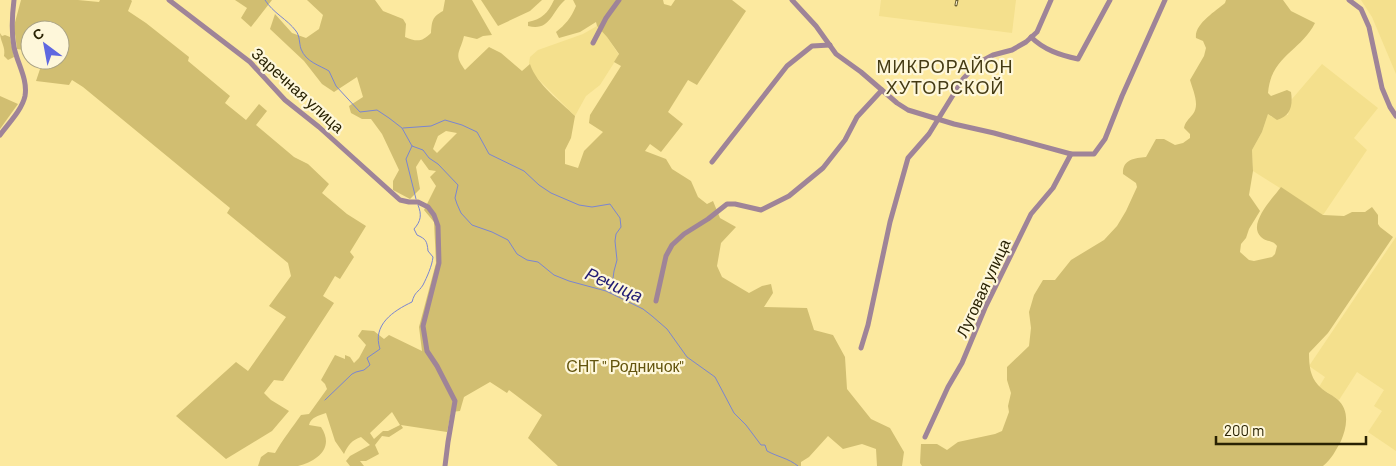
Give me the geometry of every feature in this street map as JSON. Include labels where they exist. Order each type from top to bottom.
[{"type":"street","points":[[0,135],[19,110],[25,96],[25,84],[16,58],[11,26],[14,0]]},
{"type":"street","name":"Заречная улица","points":[[169,0],[250,62],[285,100],[320,127],[400,200],[418,202],[428,207],[434,215],[438,226],[439,264],[427,308],[424,341],[427,351],[455,401],[445,466]]},
{"type":"street","points":[[594,43],[606,18],[619,0]]},
{"type":"street","points":[[792,0],[816,26],[836,54],[908,110],[954,124],[1071,154],[1094,154],[1105,139],[1165,0]]},
{"type":"street","points":[[861,348],[868,325],[881,260],[902,173],[908,158],[929,134],[963,79],[978,63],[994,55],[1012,50],[1031,37],[1040,27],[1052,0]]},
{"type":"street","points":[[1031,37],[1041,47],[1078,59],[1110,0]]},
{"type":"street","points":[[1350,0],[1361,9],[1369,27],[1382,88],[1396,116]]},
{"type":"street","points":[[712,162],[787,66],[812,46],[830,45]]},
{"type":"street","points":[[656,301],[666,256],[672,245],[684,234],[708,219],[726,204],[761,210],[790,196],[823,168],[845,140],[857,117],[882,90]]},
{"type":"street","name":"Луговая улица","points":[[925,437],[948,387],[962,363],[985,308],[1031,214],[1053,188],[1071,154]]},
{"type":"shaded area","points":[[881,0],[1016,0],[1012,33],[879,16]]},
{"type":"shaded area","points":[[1361,0],[1396,0],[1396,74],[1372,17]]},
{"type":"shaded area","points":[[597,26],[619,55],[600,85],[586,96],[575,116],[532,73],[529,63],[530,57],[538,50],[583,34]]},
{"type":"shaded area","points":[[1322,64],[1378,108],[1354,138],[1367,150],[1323,215],[1253,171],[1252,150],[1262,132],[1268,114],[1272,117],[1288,115],[1292,99]]},
{"type":"shaded area","points":[[1396,237],[1396,451],[1368,432],[1382,411],[1374,406],[1384,390],[1357,372],[1339,400],[1319,387],[1325,377],[1309,366]]},
{"type":"green space","points":[[21,0],[99,2],[100,0],[131,0],[128,11],[189,57],[188,61],[230,96],[225,103],[246,120],[259,104],[267,111],[256,125],[294,157],[308,164],[329,184],[322,193],[347,214],[366,226],[350,252],[354,257],[340,279],[335,276],[323,296],[334,303],[283,381],[274,380],[264,393],[271,400],[289,411],[272,431],[226,459],[176,416],[236,362],[248,371],[286,317],[269,306],[291,276],[288,263],[227,213],[230,208],[83,87],[72,80],[69,85],[36,81],[40,70],[70,70],[70,20],[20,20],[20,49],[17,49],[14,26]]},
{"type":"green space","points":[[235,0],[272,0],[251,27],[241,18],[247,8]]},
{"type":"green space","name":"СНТ \" Родничок\"","points":[[307,0],[375,0],[383,11],[403,19],[406,24],[405,37],[419,40],[431,33],[433,20],[443,11],[445,0],[472,0],[492,35],[477,39],[464,36],[458,53],[461,65],[465,70],[489,47],[501,53],[522,71],[530,64],[543,86],[575,116],[571,138],[565,150],[565,164],[578,168],[584,151],[603,132],[589,123],[590,115],[621,66],[614,62],[619,54],[597,26],[596,22],[580,32],[559,38],[556,32],[568,21],[576,6],[573,0],[663,0],[664,4],[671,6],[675,0],[732,0],[746,11],[697,85],[688,80],[668,112],[683,124],[661,152],[650,144],[645,151],[666,159],[672,169],[691,181],[698,197],[707,204],[713,201],[720,218],[736,227],[721,243],[717,266],[722,277],[749,293],[762,286],[771,284],[773,293],[764,307],[807,308],[814,330],[833,335],[845,357],[847,389],[871,419],[890,428],[904,452],[902,466],[877,466],[876,449],[862,444],[843,449],[828,436],[809,457],[801,462],[801,466],[558,466],[528,438],[542,415],[509,390],[507,393],[490,382],[464,397],[460,411],[451,412],[447,432],[401,425],[403,428],[389,437],[382,436],[375,445],[379,454],[366,461],[360,461],[364,466],[350,466],[346,461],[350,456],[370,445],[361,437],[351,443],[344,454],[335,441],[326,413],[313,418],[309,425],[321,427],[326,441],[322,452],[312,461],[298,466],[258,466],[261,457],[268,452],[275,453],[301,415],[309,414],[327,389],[321,380],[335,355],[345,359],[345,355],[350,357],[354,363],[359,358],[366,345],[358,336],[362,330],[374,331],[384,339],[389,335],[422,351],[419,327],[436,263],[434,222],[424,210],[436,186],[430,177],[436,171],[429,170],[421,159],[416,167],[420,189],[410,199],[393,190],[393,181],[399,170],[382,134],[371,119],[362,119],[351,113],[349,106],[363,97],[357,77],[334,92],[322,84],[304,61],[270,29],[275,14],[292,33],[306,38],[319,29],[323,15]],"holes":[[[446,131],[457,133],[437,153],[433,149],[438,136]],[[392,412],[400,425],[388,431],[383,431],[374,439],[370,433]]]},
{"type":"green space","points":[[481,0],[542,0],[530,11],[498,26]]},
{"type":"green space","points":[[554,0],[565,0],[546,23],[535,27],[528,26],[528,22],[544,15]]},
{"type":"green space","points":[[1226,0],[1283,0],[1291,11],[1315,23],[1302,41],[1280,62],[1270,81],[1268,93],[1271,96],[1287,90],[1291,92],[1292,101],[1288,113],[1282,118],[1277,120],[1268,114],[1262,132],[1252,150],[1253,171],[1249,195],[1260,211],[1241,244],[1240,252],[1249,260],[1254,261],[1272,257],[1275,254],[1277,246],[1261,237],[1257,225],[1267,204],[1281,187],[1323,215],[1344,216],[1352,212],[1365,212],[1372,207],[1378,215],[1380,227],[1393,237],[1328,333],[1309,353],[1310,370],[1315,382],[1341,403],[1346,413],[1343,436],[1333,455],[1323,466],[922,466],[920,463],[921,444],[937,444],[947,450],[958,442],[1002,431],[1009,412],[1008,406],[1011,393],[1007,380],[1007,367],[1029,346],[1031,328],[1029,312],[1034,295],[1043,280],[1055,280],[1071,260],[1104,240],[1117,226],[1137,187],[1136,183],[1123,174],[1124,166],[1133,159],[1146,157],[1156,139],[1164,139],[1175,145],[1183,143],[1190,138],[1190,134],[1184,128],[1196,106],[1190,80],[1204,56],[1206,48],[1203,41],[1196,38],[1196,33],[1202,23]]},
{"type":"green space","points":[[0,33],[2,36],[10,37],[14,57],[8,60],[4,56]]},
{"type":"green space","points":[[0,96],[18,104],[0,129]]},
{"type":"waterway","name":"Речица","points":[[265,0],[296,31],[301,49],[306,57],[329,71],[336,86],[360,112],[377,110],[389,118],[402,128],[412,146],[423,150],[458,185],[455,198],[457,204],[461,213],[472,225],[508,240],[517,254],[527,260],[538,262],[554,275],[606,291],[643,309],[667,329],[687,357],[715,377],[734,413],[761,445],[765,445],[767,451],[798,466]]},
{"type":"waterway","points":[[403,128],[431,126],[445,120],[462,125],[477,132],[489,154],[524,171],[551,193],[579,205],[592,207],[610,204],[620,218],[621,227],[616,234],[617,260],[611,293]]},
{"type":"waterway","name":"Речица","points":[[412,146],[406,159],[416,199]]},
{"type":"waterway","name":"Речица","points":[[325,400],[352,374],[364,370],[370,365],[367,358],[380,349],[378,340],[382,326],[391,314],[412,302],[415,294],[425,282],[433,257],[428,251],[426,241],[417,235],[414,229],[420,218],[418,205]]},
{"type":"railway","points":[[956,5],[957,0]]},
{"type":"district","name":"МИКРОРАЙОН ХУТОРСКОЙ","points":[[945,77]]}]
